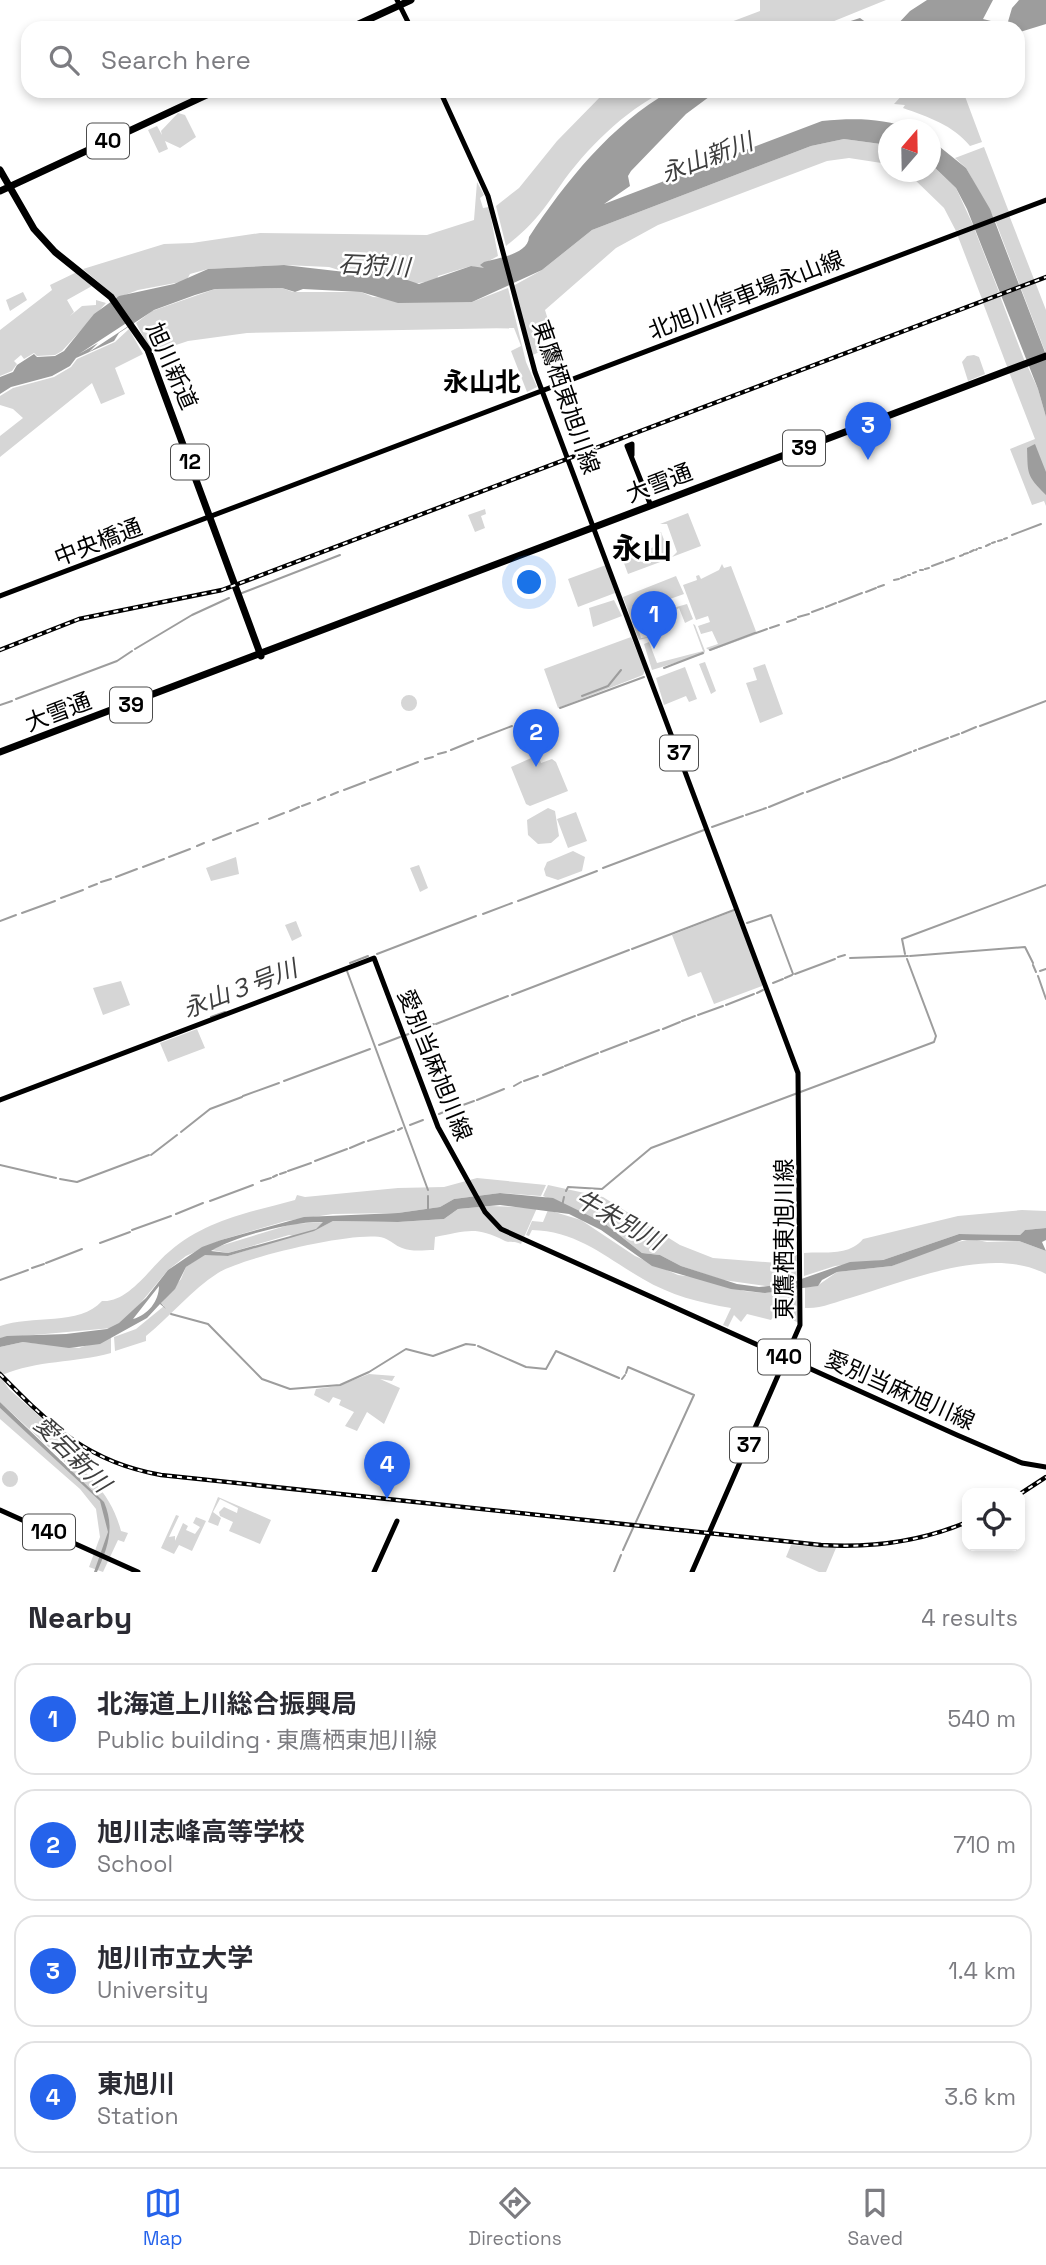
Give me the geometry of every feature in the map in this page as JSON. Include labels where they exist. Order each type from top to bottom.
[{"type":"highway","points":[[364,21],[398,3],[411,0]]},
{"type":"highway","name":"40","points":[[4,189],[200,98]]},
{"type":"highway","name":"旭川新道","points":[[0,170],[4,189]]},
{"type":"highway","name":"旭川新道","points":[[0,179],[34,234],[88,278],[118,312],[147,352],[259,655]]},
{"type":"highway","name":"大雪通","points":[[0,753],[1046,356]]},
{"type":"main road","points":[[398,3],[407,21]]},
{"type":"main road","name":"東鷹栖東旭川線","points":[[443,98],[493,212],[521,323],[542,391],[793,1056],[800,1092],[802,1302],[799,1332],[693,1572]]},
{"type":"main road","name":"北旭川停車場永山線","points":[[207,518],[1046,200]]},
{"type":"main road","points":[[632,455],[651,506]]},
{"type":"main road","name":"中央橋通","points":[[0,597],[207,518]]},
{"type":"main road","name":"愛別当麻旭川線","points":[[0,1100],[373,958],[438,1127],[473,1191],[496,1225],[510,1235],[1022,1463],[1046,1467]]},
{"type":"main road","name":"140","points":[[0,1510],[138,1572]]},
{"type":"main road","points":[[374,1572],[397,1521]]},
{"type":"shaded area","points":[[760,0],[886,0],[834,21],[734,21],[760,11]]},
{"type":"shaded area","points":[[927,0],[993,0],[983,19],[991,21],[901,21]]},
{"type":"shaded area","points":[[1019,0],[1046,0],[1046,24],[1025,30],[1025,21],[1008,21],[1012,8]]},
{"type":"shaded area","points":[[599,98],[652,98],[607,132],[570,172],[536,218],[506,246],[496,206],[519,188],[557,141]]},
{"type":"shaded area","name":"石狩川","points":[[660,98],[708,98],[686,114],[631,171],[628,176],[630,186],[604,204],[822,121],[845,119],[878,121],[878,144],[844,139],[811,146],[592,230],[542,270],[472,302],[398,303],[361,292],[303,289],[295,292],[282,288],[215,289],[154,310],[119,333],[114,341],[76,358],[70,366],[52,376],[11,387],[0,394],[0,377],[13,372],[17,365],[34,354],[37,357],[55,356],[64,351],[94,314],[119,296],[174,284],[208,269],[284,265],[345,272],[375,269],[419,284],[471,266],[484,268],[480,265],[484,262],[524,248],[558,195],[609,137]],"holes":[[[128,322],[130,325],[89,352],[98,343],[79,354]]]},
{"type":"shaded area","points":[[900,98],[966,98],[982,142],[970,146],[941,123],[941,119],[933,119],[903,108],[905,105],[894,104]]},
{"type":"shaded area","points":[[178,113],[185,115],[196,137],[180,148],[165,141],[168,149],[159,153],[148,130],[157,126],[162,135],[161,131]]},
{"type":"shaded area","points":[[844,139],[878,144],[878,162],[849,158],[827,161],[658,225],[616,248],[545,310],[549,323],[532,329],[539,352],[533,355],[513,286],[542,270],[592,230],[811,146]]},
{"type":"shaded area","points":[[984,147],[1009,212],[994,218],[966,168],[955,158]]},
{"type":"shaded area","points":[[941,148],[966,168],[990,209],[1046,355],[1046,417],[1038,389],[967,209],[956,188],[941,174]]},
{"type":"shaded area","points":[[941,174],[956,188],[973,225],[956,231],[944,208],[917,182],[941,182]]},
{"type":"shaded area","points":[[477,182],[484,195],[480,198],[483,208],[489,207],[498,256],[481,265],[485,268],[471,266],[438,276],[437,280],[413,284],[380,270],[345,272],[329,267],[284,265],[208,269],[190,274],[186,281],[138,290],[117,298],[83,269],[164,244],[192,243],[260,233],[427,235],[474,220]]},
{"type":"shaded area","points":[[1009,215],[1046,310],[1046,354],[995,220]]},
{"type":"shaded area","points":[[974,228],[999,292],[982,299],[957,234]]},
{"type":"shaded area","points":[[77,272],[92,286],[67,300],[74,312],[70,316],[82,306],[96,305],[96,300],[106,303],[62,351],[55,355],[37,356],[34,353],[24,359],[21,355],[14,361],[17,364],[12,371],[0,376],[0,330],[52,290],[50,285]]},
{"type":"shaded area","points":[[282,288],[293,292],[361,292],[373,297],[472,302],[508,288],[526,362],[537,387],[527,392],[511,351],[521,346],[514,328],[247,333],[188,341],[152,353],[136,323],[152,311],[215,289]]},
{"type":"shaded area","points":[[23,292],[27,300],[10,311],[6,300]]},
{"type":"shaded area","points":[[1000,296],[1025,362],[1008,369],[983,303]]},
{"type":"shaded area","points":[[129,329],[143,354],[115,368],[125,394],[101,404],[92,383],[0,457],[0,436],[23,418],[13,409],[0,405],[0,396],[13,388],[54,377],[71,367],[77,359],[115,342]]},
{"type":"shaded area","points":[[967,356],[979,357],[985,374],[968,381],[962,362]]},
{"type":"shaded area","points":[[1027,365],[1046,417],[1046,506],[1044,501],[1032,505],[1010,449],[1035,439],[1009,372]]},
{"type":"shaded area","points":[[1035,444],[1046,472],[1046,495],[1031,478],[1028,469],[1027,448]]},
{"type":"shaded area","points":[[485,509],[486,514],[481,516],[485,528],[475,532],[468,515]]},
{"type":"shaded area","points":[[688,513],[701,546],[672,557],[677,552],[667,524],[660,524]]},
{"type":"shaded area","points":[[661,532],[671,558],[628,574],[618,547],[630,542],[636,560],[642,562],[652,558],[649,549],[656,546],[656,535]]},
{"type":"shaded area","points":[[722,564],[724,568],[731,566],[757,634],[710,651],[706,648],[718,644],[712,631],[701,634],[698,626],[710,622],[708,616],[696,620],[683,585],[697,580],[696,576],[699,575],[701,579],[719,570]]},
{"type":"shaded area","points":[[606,565],[615,593],[578,607],[568,579]]},
{"type":"shaded area","points":[[676,576],[684,594],[670,599],[673,608],[687,604],[693,619],[685,623],[679,608],[671,613],[674,626],[669,613],[656,617],[658,628],[662,627],[663,631],[652,636],[650,631],[654,629],[651,621],[637,624],[641,638],[650,637],[639,640],[623,597]]},
{"type":"shaded area","points":[[614,600],[622,616],[593,627],[589,608]]},
{"type":"shaded area","points":[[693,624],[705,651],[704,654],[652,670],[644,644],[649,642],[657,663],[703,651]]},
{"type":"shaded area","points":[[631,637],[645,670],[643,675],[558,708],[544,669]]},
{"type":"shaded area","points":[[705,662],[716,691],[711,694],[699,664]]},
{"type":"shaded area","points":[[765,664],[783,714],[760,723],[746,683],[757,680],[753,668]]},
{"type":"shaded area","points":[[685,667],[697,699],[689,702],[686,696],[664,705],[656,678]]},
{"type":"shaded area","points":[[406,695],[412,695],[417,703],[415,709],[406,711],[401,706],[401,700]]},
{"type":"shaded area","points":[[538,755],[541,763],[552,759],[556,762],[568,791],[530,806],[526,804],[511,767]]},
{"type":"shaded area","points":[[548,808],[555,811],[559,836],[551,843],[538,844],[528,835],[527,820]]},
{"type":"shaded area","points":[[576,812],[587,841],[568,848],[557,819]]},
{"type":"shaded area","points":[[573,851],[585,857],[582,871],[558,880],[546,876],[544,869],[547,862]]},
{"type":"shaded area","points":[[236,857],[239,874],[211,881],[206,868]]},
{"type":"shaded area","points":[[419,865],[428,888],[420,892],[410,868]]},
{"type":"shaded area","points":[[734,911],[763,982],[762,986],[714,1004],[701,972],[688,977],[672,935]]},
{"type":"shaded area","points":[[296,921],[302,936],[292,941],[285,925]]},
{"type":"shaded area","points":[[121,981],[130,1005],[103,1015],[93,988]]},
{"type":"shaded area","points":[[197,1029],[205,1048],[168,1062],[160,1043]]},
{"type":"shaded area","points":[[477,1178],[546,1185],[541,1196],[500,1193],[454,1199],[440,1207],[398,1213],[333,1214],[286,1221],[221,1240],[186,1256],[168,1270],[129,1317],[112,1328],[0,1338],[0,1326],[81,1314],[102,1301],[121,1296],[184,1240],[230,1218],[295,1200],[297,1195],[305,1197],[398,1188],[444,1187]]},
{"type":"shaded area","points":[[548,1185],[603,1197],[680,1245],[713,1258],[778,1263],[801,1253],[801,1278],[772,1287],[723,1280],[681,1266],[660,1255],[642,1253],[604,1223],[543,1196]]},
{"type":"shaded area","name":"牛朱別川","points":[[500,1193],[553,1198],[604,1223],[642,1253],[660,1255],[681,1266],[737,1284],[759,1287],[787,1284],[850,1262],[883,1260],[959,1234],[1020,1235],[1025,1230],[1046,1228],[1046,1240],[1042,1242],[1046,1251],[1019,1241],[962,1240],[892,1266],[837,1272],[822,1280],[818,1286],[765,1293],[731,1289],[652,1266],[601,1230],[569,1214],[500,1205],[458,1209],[444,1219],[398,1222],[333,1221],[314,1231],[228,1256],[205,1255],[186,1267],[175,1289],[161,1303],[166,1309],[160,1304],[147,1318],[100,1344],[69,1348],[23,1342],[0,1347],[0,1338],[7,1336],[66,1334],[107,1329],[119,1323],[146,1298],[168,1270],[202,1247],[221,1240],[304,1217],[398,1213],[440,1207],[454,1199]],"holes":[[[323,1222],[316,1229],[228,1253],[211,1251],[265,1231],[296,1224]],[[159,1286],[152,1307],[133,1319]]]},
{"type":"shaded area","points":[[490,1206],[537,1208],[521,1244],[471,1231],[435,1237],[434,1250],[406,1249],[384,1238],[370,1237],[326,1242],[274,1253],[218,1273],[146,1336],[146,1341],[115,1351],[114,1337],[136,1329],[164,1306],[161,1303],[181,1279],[186,1267],[205,1254],[228,1256],[293,1236],[228,1253],[211,1250],[220,1246],[292,1224],[324,1222],[319,1228],[333,1221],[398,1222],[444,1219],[458,1209]]},
{"type":"shaded area","points":[[548,1210],[581,1220],[635,1256],[678,1275],[701,1278],[744,1291],[765,1293],[799,1287],[799,1323],[782,1315],[774,1316],[771,1320],[747,1314],[741,1322],[734,1315],[728,1327],[723,1325],[731,1308],[664,1290],[591,1247],[564,1235],[532,1230],[529,1236],[526,1235],[532,1221],[543,1222]]},
{"type":"shaded area","points":[[1022,1210],[1046,1211],[1046,1228],[1025,1230],[1020,1235],[959,1234],[883,1260],[835,1266],[804,1276],[804,1253],[843,1251],[863,1239],[958,1216]]},
{"type":"shaded area","points":[[972,1239],[987,1242],[1019,1241],[1046,1251],[1046,1274],[1024,1266],[975,1264],[923,1275],[823,1306],[805,1308],[805,1287],[817,1286],[837,1272],[892,1266],[943,1245]]},
{"type":"shaded area","points":[[111,1337],[111,1353],[42,1364],[2,1375],[0,1372],[0,1347],[23,1342],[79,1348]]},
{"type":"shaded area","points":[[369,1374],[395,1376],[392,1381],[380,1379],[400,1388],[384,1424],[367,1412],[357,1431],[345,1426],[354,1412],[339,1405],[341,1400],[333,1397],[329,1403],[314,1395],[316,1389],[338,1386]]},
{"type":"shaded area","points":[[0,1376],[9,1389],[67,1441],[65,1444],[59,1441],[55,1445],[96,1483],[111,1505],[121,1531],[128,1533],[124,1542],[118,1540],[103,1572],[89,1567],[100,1537],[96,1509],[80,1489],[0,1419],[0,1408],[69,1470],[70,1467],[0,1402]]},
{"type":"shaded area","points":[[0,1402],[104,1502],[110,1529],[97,1572],[94,1572],[108,1532],[100,1501],[0,1408]]},
{"type":"shaded area","points":[[10,1471],[18,1479],[10,1487],[2,1479]]},
{"type":"shaded area","points":[[218,1497],[271,1520],[260,1544],[229,1531],[233,1522],[220,1516],[219,1512],[224,1507],[237,1513],[238,1508],[220,1499],[213,1512],[221,1518],[218,1526],[208,1522]]},
{"type":"shaded area","points":[[176,1515],[179,1516],[169,1537],[175,1536],[175,1541],[183,1523],[188,1526],[186,1530],[195,1534],[200,1527],[193,1523],[196,1517],[206,1521],[192,1551],[179,1545],[174,1554],[161,1548]]},
{"type":"shaded area","points":[[791,1545],[836,1548],[826,1572],[819,1572],[786,1557]]},
{"type":"waterway","points":[[1012,535],[1041,524]]},
{"type":"waterway","points":[[998,541],[1002,540]]},
{"type":"waterway","points":[[986,546],[990,544]]},
{"type":"waterway","points":[[970,552],[974,550]]},
{"type":"waterway","points":[[964,554],[968,553]]},
{"type":"waterway","points":[[242,593],[340,555]]},
{"type":"waterway","points":[[946,561],[954,558]]},
{"type":"waterway","points":[[932,566],[943,562]]},
{"type":"waterway","points":[[925,569],[929,568]]},
{"type":"waterway","points":[[901,578],[906,576]]},
{"type":"waterway","points":[[894,580],[899,579]]},
{"type":"waterway","points":[[878,587],[884,585]]},
{"type":"waterway","points":[[866,592],[876,588]]},
{"type":"waterway","points":[[839,602],[862,593]]},
{"type":"waterway","points":[[135,649],[192,615],[229,598]]},
{"type":"waterway","points":[[826,607],[836,603]]},
{"type":"waterway","points":[[812,612],[823,608]]},
{"type":"waterway","points":[[798,617],[809,614]]},
{"type":"waterway","points":[[787,622],[796,619]]},
{"type":"waterway","points":[[770,628],[779,625]]},
{"type":"waterway","points":[[756,633],[767,629]]},
{"type":"waterway","points":[[710,650],[755,633]]},
{"type":"waterway","points":[[16,699],[117,661],[132,651]]},
{"type":"waterway","points":[[664,668],[703,653]]},
{"type":"waterway","points":[[582,696],[608,686],[621,670]]},
{"type":"waterway","points":[[560,708],[644,677]]},
{"type":"waterway","points":[[0,705],[12,701]]},
{"type":"waterway","name":"永山３号川","points":[[980,726],[1046,701]]},
{"type":"waterway","points":[[518,724],[537,717]]},
{"type":"waterway","points":[[478,739],[512,726]]},
{"type":"waterway","name":"永山３号川","points":[[962,733],[976,727]]},
{"type":"waterway","name":"永山３号川","points":[[951,737],[959,734]]},
{"type":"waterway","name":"永山３号川","points":[[919,749],[948,738]]},
{"type":"waterway","points":[[451,750],[473,741]]},
{"type":"waterway","points":[[438,754],[446,752]]},
{"type":"waterway","name":"永山３号川","points":[[886,762],[911,752]]},
{"type":"waterway","points":[[425,759],[433,757]]},
{"type":"waterway","points":[[397,770],[418,762]]},
{"type":"waterway","name":"永山３号川","points":[[843,778],[885,762]]},
{"type":"waterway","points":[[370,780],[391,772]]},
{"type":"waterway","name":"永山３号川","points":[[807,792],[840,779]]},
{"type":"waterway","points":[[344,790],[365,782]]},
{"type":"waterway","points":[[331,795],[338,792]]},
{"type":"waterway","name":"永山３号川","points":[[769,807],[803,793]]},
{"type":"waterway","points":[[318,800],[325,797]]},
{"type":"waterway","points":[[302,806],[310,803]]},
{"type":"waterway","points":[[290,811],[299,807]]},
{"type":"waterway","name":"永山３号川","points":[[746,815],[766,808]]},
{"type":"waterway","points":[[269,819],[284,813]]},
{"type":"waterway","name":"永山３号川","points":[[712,827],[743,816]]},
{"type":"waterway","points":[[237,831],[258,823]]},
{"type":"waterway","name":"永山３号川","points":[[603,868],[704,830]]},
{"type":"waterway","points":[[213,840],[231,833]]},
{"type":"waterway","points":[[197,846],[204,843]]},
{"type":"waterway","points":[[169,857],[190,849]]},
{"type":"waterway","points":[[143,867],[164,859]]},
{"type":"waterway","points":[[116,877],[137,869]]},
{"type":"waterway","name":"永山３号川","points":[[518,901],[597,871]]},
{"type":"waterway","points":[[101,882],[111,879]]},
{"type":"waterway","points":[[89,887],[97,884]]},
{"type":"waterway","points":[[905,954],[902,939],[1046,885]]},
{"type":"waterway","points":[[61,898],[83,890]]},
{"type":"waterway","points":[[22,913],[55,901]]},
{"type":"waterway","name":"永山３号川","points":[[483,914],[512,903]]},
{"type":"waterway","points":[[632,949],[734,910]]},
{"type":"waterway","points":[[0,921],[16,915]]},
{"type":"waterway","points":[[747,923],[771,915],[793,974]]},
{"type":"waterway","name":"永山３号川","points":[[377,954],[476,916]]},
{"type":"waterway","points":[[910,956],[1025,947],[1033,963]]},
{"type":"waterway","points":[[512,995],[629,950]]},
{"type":"waterway","points":[[838,957],[845,955]]},
{"type":"waterway","name":"永山３号川","points":[[350,963],[368,956]]},
{"type":"waterway","points":[[850,958],[908,956]]},
{"type":"waterway","points":[[795,974],[835,959]]},
{"type":"waterway","points":[[566,1191],[568,1187],[602,1189],[651,1148],[934,1042],[936,1036],[907,959]]},
{"type":"waterway","points":[[1033,965],[1036,972]]},
{"type":"waterway","points":[[1040,971],[1046,969]]},
{"type":"waterway","points":[[347,971],[428,1190]]},
{"type":"waterway","points":[[785,978],[792,975]]},
{"type":"waterway","points":[[1038,976],[1046,999]]},
{"type":"waterway","points":[[773,983],[783,979]]},
{"type":"waterway","points":[[757,993],[763,990]]},
{"type":"waterway","points":[[726,1005],[754,994]]},
{"type":"waterway","points":[[436,1024],[508,996]]},
{"type":"waterway","points":[[698,1015],[723,1006]]},
{"type":"waterway","name":"永山３号川","points":[[211,1017],[225,1012]]},
{"type":"waterway","points":[[682,1021],[695,1016]]},
{"type":"waterway","points":[[663,1029],[680,1022]]},
{"type":"waterway","points":[[406,1035],[434,1024]]},
{"type":"waterway","points":[[630,1041],[659,1030]]},
{"type":"waterway","points":[[379,1045],[400,1037]]},
{"type":"waterway","points":[[601,1052],[627,1042]]},
{"type":"waterway","points":[[284,1081],[370,1049]]},
{"type":"waterway","points":[[565,1066],[598,1053]]},
{"type":"waterway","points":[[543,1075],[563,1067]]},
{"type":"waterway","points":[[524,1081],[538,1076]]},
{"type":"waterway","points":[[514,1086],[521,1082]]},
{"type":"waterway","points":[[243,1096],[279,1083]]},
{"type":"waterway","points":[[477,1100],[504,1089]]},
{"type":"waterway","points":[[181,1132],[210,1109],[242,1097]]},
{"type":"waterway","points":[[463,1105],[474,1101]]},
{"type":"waterway","points":[[449,1110],[453,1109]]},
{"type":"waterway","points":[[439,1114],[446,1111]]},
{"type":"waterway","points":[[410,1125],[423,1120]]},
{"type":"waterway","points":[[398,1130],[402,1128]]},
{"type":"waterway","points":[[368,1141],[394,1131]]},
{"type":"waterway","points":[[151,1155],[177,1135]]},
{"type":"waterway","points":[[350,1148],[364,1142]]},
{"type":"waterway","points":[[315,1161],[347,1149]]},
{"type":"waterway","points":[[60,1179],[77,1182],[149,1155]]},
{"type":"waterway","points":[[288,1171],[311,1163]]},
{"type":"waterway","points":[[0,1165],[56,1178]]},
{"type":"waterway","points":[[280,1174],[286,1172]]},
{"type":"waterway","points":[[273,1177],[277,1175]]},
{"type":"waterway","points":[[261,1181],[271,1178]]},
{"type":"waterway","points":[[210,1201],[253,1185]]},
{"type":"waterway","points":[[428,1196],[428,1209]]},
{"type":"waterway","points":[[562,1206],[564,1197]]},
{"type":"waterway","points":[[176,1214],[203,1203]]},
{"type":"waterway","points":[[132,1230],[171,1216]]},
{"type":"waterway","points":[[100,1243],[130,1232]]},
{"type":"waterway","points":[[46,1263],[82,1249]]},
{"type":"waterway","points":[[32,1268],[44,1264]]},
{"type":"waterway","points":[[0,1280],[28,1270]]},
{"type":"waterway","points":[[171,1314],[208,1324],[262,1379],[290,1389],[340,1385],[369,1372],[406,1349],[433,1356],[466,1344],[475,1345]]},
{"type":"waterway","points":[[478,1346],[526,1367],[546,1369],[556,1351],[619,1378]]},
{"type":"waterway","points":[[626,1373],[628,1367],[694,1395],[635,1524]]},
{"type":"waterway","points":[[622,1379],[625,1375]]},
{"type":"waterway","points":[[623,1550],[633,1528]]},
{"type":"waterway","points":[[614,1572],[621,1555]]},
{"type":"railway","points":[[0,650],[79,619],[222,590],[1046,277]]},
{"type":"railway","points":[[0,1374],[53,1425],[91,1451],[135,1469],[161,1475],[821,1545],[895,1542],[962,1524]]},
{"type":"railway","points":[[1025,1491],[1046,1477]]},
{"type":"place","name":"旭川市立大学","points":[[868,460]]},
{"type":"place","name":"北海道上川総合振興局","points":[[654,649]]},
{"type":"place","name":"旭川志峰高等学校","points":[[536,767]]},
{"type":"place","name":"東旭川","points":[[387,1499]]},
{"type":"district","name":"永山北","points":[[482,382]]},
{"type":"district","name":"永山","points":[[642,549]]},
{"type":"water label","name":"永山新川","points":[[707,158]]},
{"type":"water label","name":"愛宕新川","points":[[72,1454]]}]
